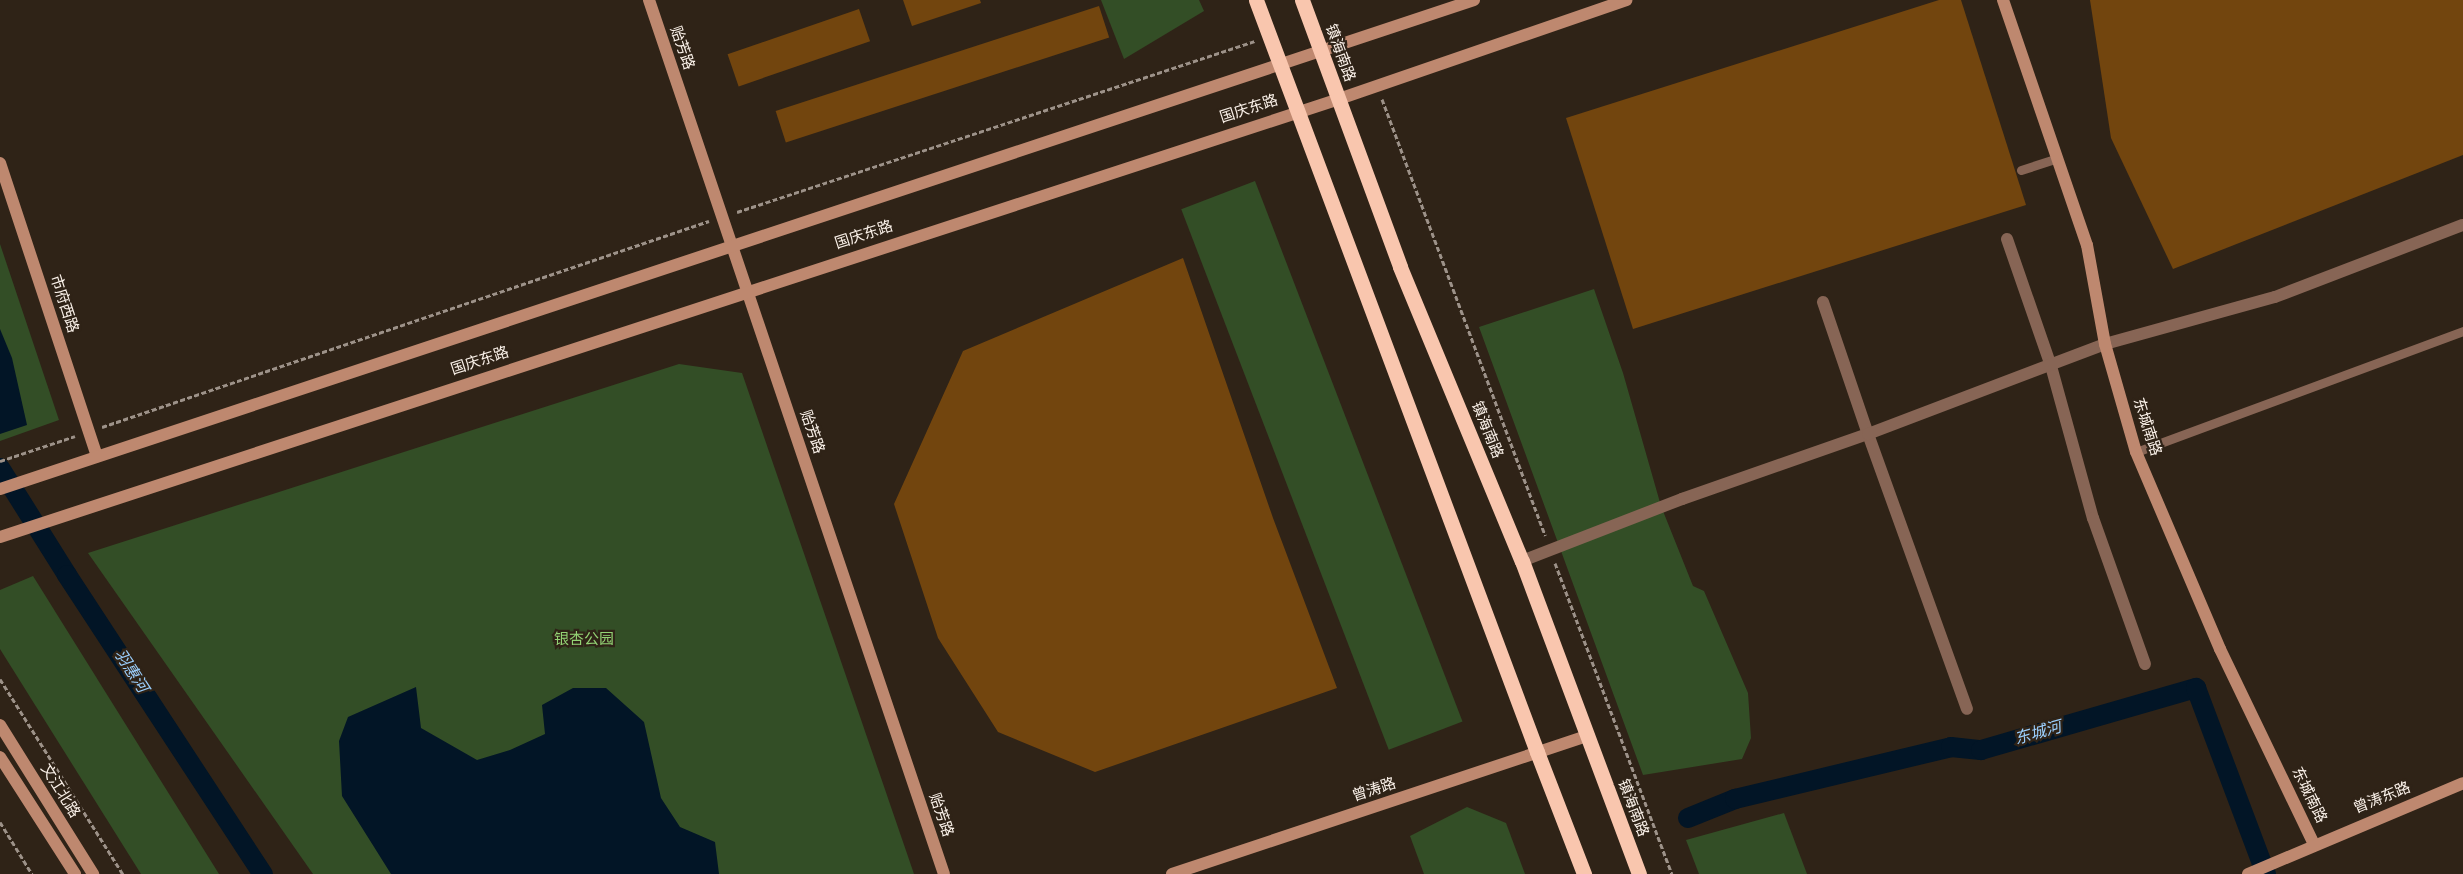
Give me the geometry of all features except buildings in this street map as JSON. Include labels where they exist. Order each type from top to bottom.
[{"type":"highway","points":[[1256,0],[1584,874]]},
{"type":"highway","name":"镇海南路","points":[[1302,0],[1400,267],[1522,561],[1639,874]]},
{"type":"main road","name":"贻芳路","points":[[648,0],[944,874]]},
{"type":"main road","name":"国庆东路","points":[[0,489],[1474,0]]},
{"type":"main road","name":"国庆东路","points":[[0,537],[112,498],[1298,110],[1339,99],[1626,0]]},
{"type":"main road","name":"东城南路","points":[[2003,0],[2087,244],[2105,344],[2136,452],[2220,650],[2314,844]]},
{"type":"main road","name":"市府西路","points":[[0,163],[97,456]]},
{"type":"main road","name":"文江北路","points":[[0,725],[93,874]]},
{"type":"main road","name":"曾涛路","points":[[1172,874],[1587,736]]},
{"type":"main road","points":[[0,757],[75,874]]},
{"type":"main road","name":"曾涛东路","points":[[2248,874],[2314,844],[2463,783]]},
{"type":"street","points":[[1522,561],[1682,499],[1868,434],[2105,344],[2276,297],[2463,225]]},
{"type":"street","points":[[2007,239],[2051,366],[2093,518],[2145,664]]},
{"type":"street","points":[[1823,302],[1868,434],[1967,708]]},
{"type":"lane","points":[[2021,170],[2057,158]]},
{"type":"lane","points":[[2136,452],[2463,331]]},
{"type":"path","points":[[0,461],[722,217],[1270,36]]},
{"type":"path","points":[[1377,86],[1672,874]]},
{"type":"path","points":[[0,679],[123,874]]},
{"type":"path","points":[[0,822],[32,874]]},
{"type":"green space","points":[[1101,0],[1199,0],[1204,11],[1124,59]]},
{"type":"green space","points":[[1255,181],[1462,722],[1389,750],[1181,209]]},
{"type":"green space","points":[[0,244],[59,420],[0,441]]},
{"type":"green space","points":[[1594,289],[1623,373],[1661,506],[1693,586],[1704,591],[1748,693],[1751,738],[1742,759],[1643,775],[1479,327]]},
{"type":"green space","name":"银杏公园","points":[[679,364],[742,373],[914,874],[313,874],[88,553]]},
{"type":"green space","points":[[33,576],[219,874],[141,874],[0,649],[0,590]]},
{"type":"green space","points":[[1467,807],[1506,823],[1525,874],[1424,874],[1410,836]]},
{"type":"green space","points":[[1784,813],[1807,874],[1699,874],[1686,840]]},
{"type":"water","points":[[0,329],[12,358],[27,425],[0,434]]},
{"type":"water","points":[[416,687],[421,728],[477,760],[510,750],[545,734],[542,705],[573,688],[606,688],[644,722],[661,798],[680,827],[715,842],[719,874],[391,874],[342,796],[339,741],[348,717]]},
{"type":"waterway","name":"羽惠河","points":[[0,468],[67,575],[263,874]]},
{"type":"waterway","name":"东城河","points":[[1688,818],[1735,799],[1951,747],[1981,750],[2196,688],[2266,874]]}]
